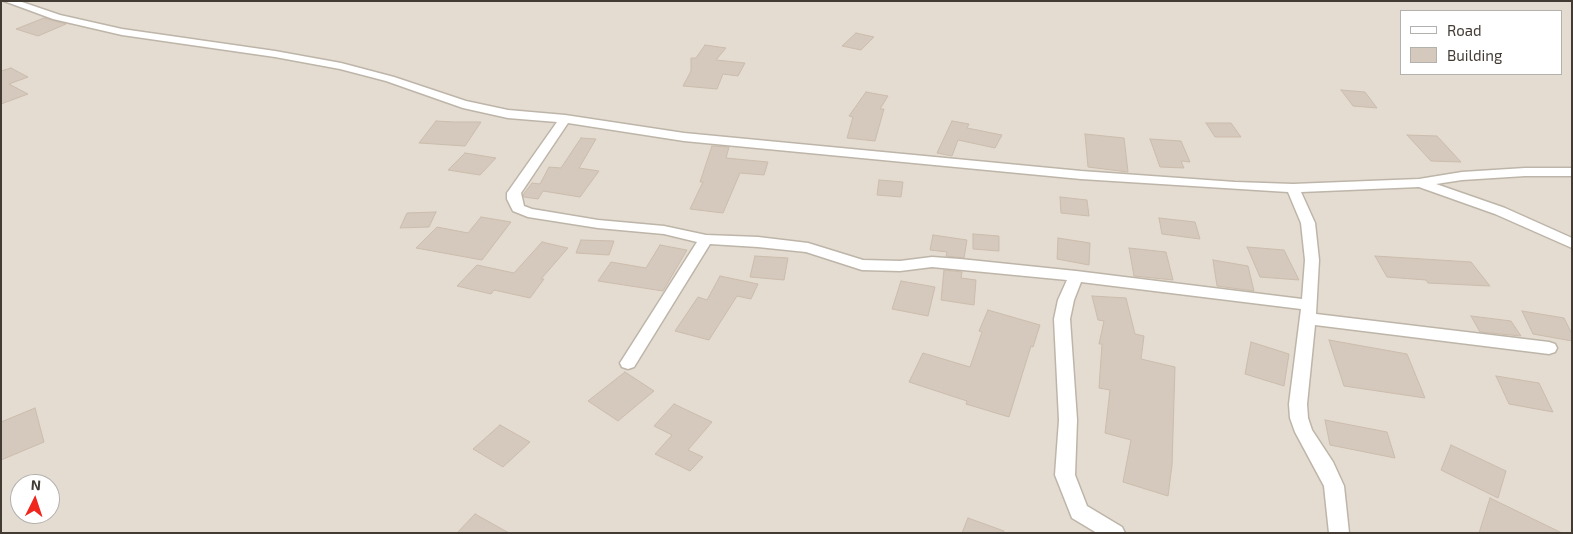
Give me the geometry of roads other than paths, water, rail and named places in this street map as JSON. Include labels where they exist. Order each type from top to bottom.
[{"type":"street","points":[[7,3],[122,32],[275,54],[340,66],[390,79],[463,104],[508,114],[566,120],[684,137],[1091,176],[1293,188],[1419,183],[1470,175],[1572,172]]},
{"type":"street","points":[[566,120],[514,193],[514,200],[518,208],[528,213],[598,224],[664,230],[706,239],[758,242],[808,248],[862,265],[900,266],[932,262],[1076,276],[1549,348]]},
{"type":"street","points":[[1419,183],[1500,211],[1572,244]]},
{"type":"street","points":[[1293,188],[1308,224],[1312,260],[1309,312],[1298,404],[1299,418],[1304,432],[1326,468],[1334,486],[1339,533]]},
{"type":"street","points":[[628,363],[706,239]]},
{"type":"street","points":[[1076,276],[1066,300],[1062,319],[1068,420],[1065,475],[1079,512],[1115,533]]}]
